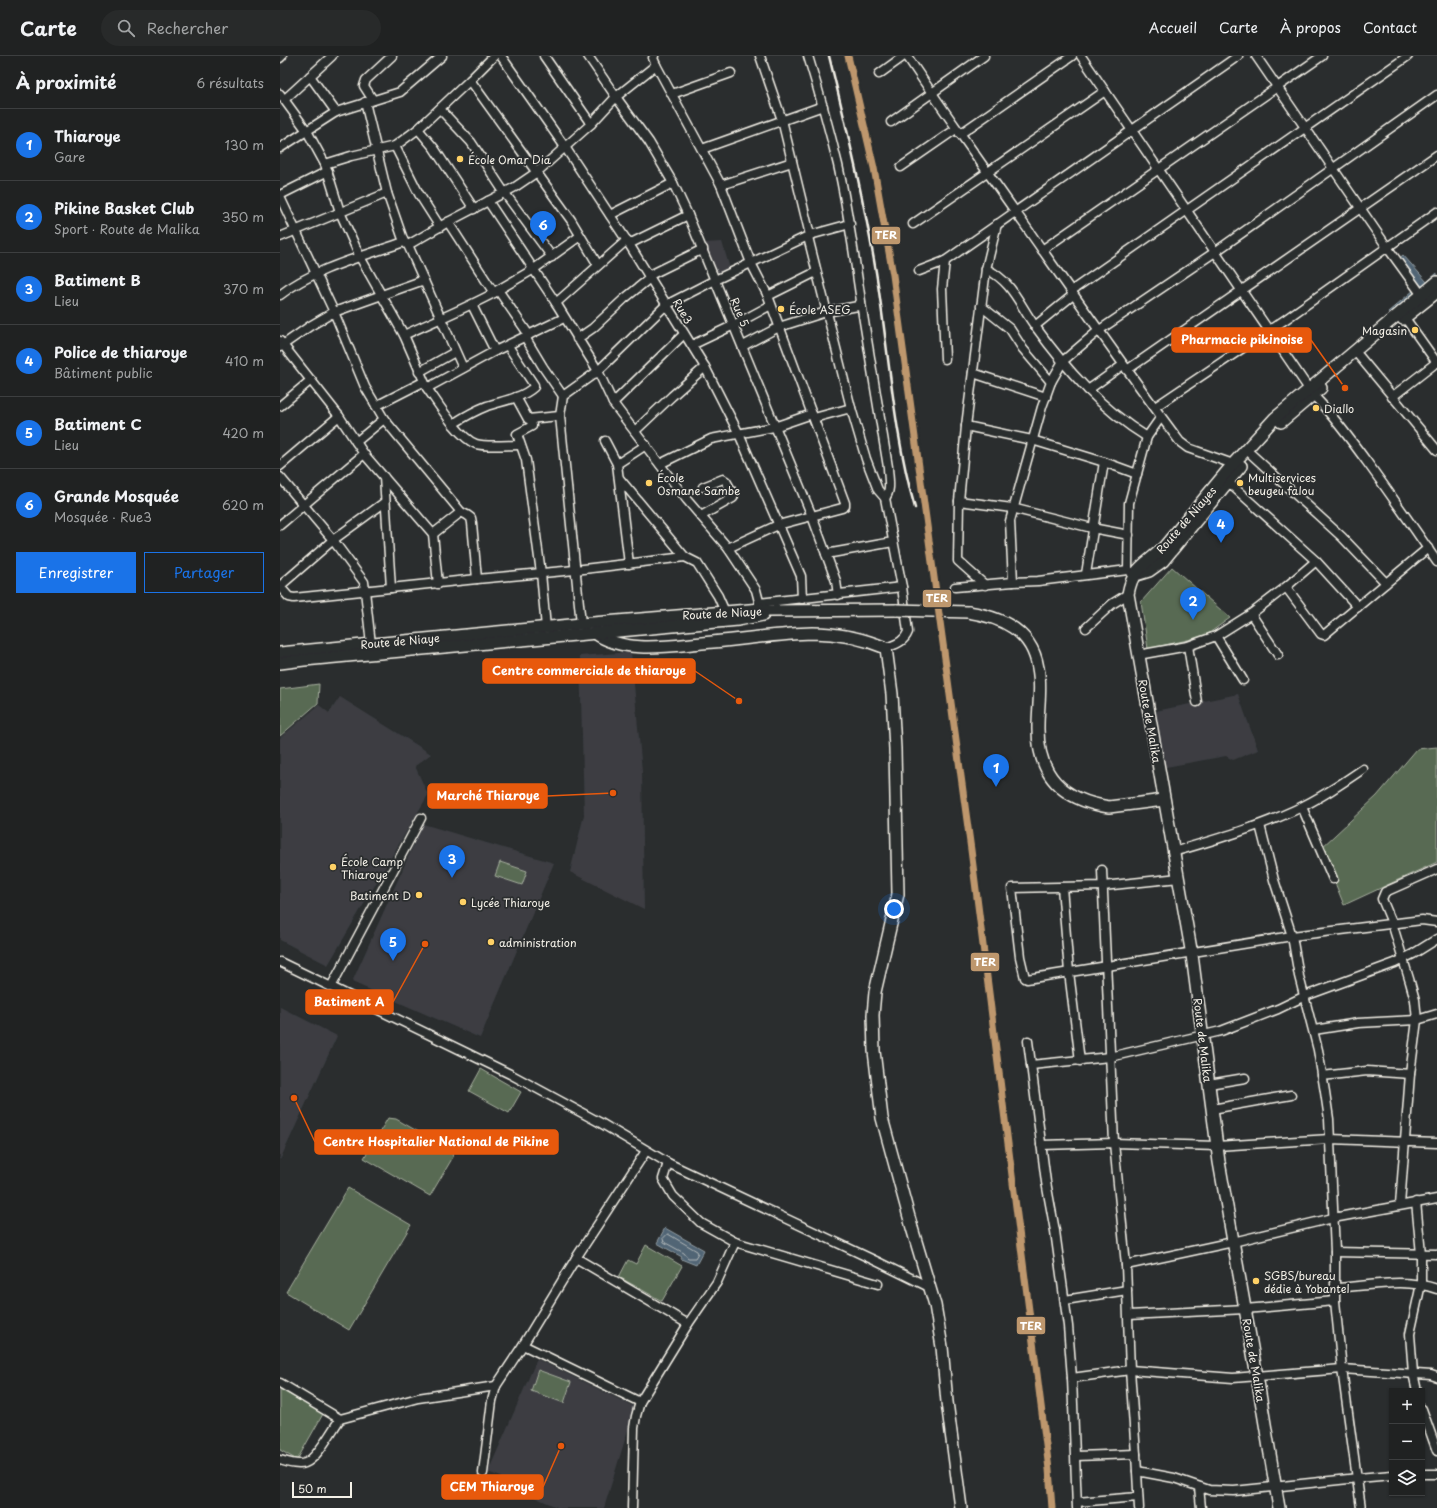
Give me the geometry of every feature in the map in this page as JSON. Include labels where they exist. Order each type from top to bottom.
[{"type":"main road","name":"Route de Niayes","points":[[1132,572],[1164,548],[1228,482],[1251,454],[1311,392],[1421,294],[1437,282]]},
{"type":"main road","name":"Route de Niayes","points":[[1198,513],[1233,464],[1275,418],[1359,356],[1437,292]]},
{"type":"main road","points":[[1128,594],[1132,572]]},
{"type":"main road","name":"Route de Malika","points":[[1128,594],[1173,852],[1179,878],[1191,953],[1217,1146],[1279,1508]]},
{"type":"main road","points":[[763,608],[968,612],[986,614],[1006,622],[1016,629],[1024,638],[1035,656],[1040,680],[1038,726],[1040,751],[1049,774],[1057,784],[1075,798],[1089,803],[1109,807],[1164,800]]},
{"type":"main road","name":"Route de Niaye","points":[[280,663],[535,634],[552,630],[581,624],[763,608],[761,616],[738,620],[595,633],[552,630]]},
{"type":"main road","points":[[595,633],[602,638],[617,643],[657,647],[812,633],[847,636],[867,640],[886,648],[892,694],[895,749],[898,894],[876,992],[873,1015],[874,1051],[882,1118],[935,1305],[942,1347],[947,1402],[961,1508]]},
{"type":"main road","name":"Route de Niaye","points":[[280,653],[371,644],[535,634]]},
{"type":"street","points":[[332,56],[310,76],[282,97],[307,131],[327,168],[340,212],[360,257],[404,335],[425,385],[453,424],[470,441],[475,444],[519,445]]},
{"type":"street","points":[[392,56],[364,83],[369,101],[387,194],[406,244],[424,280],[463,368]]},
{"type":"street","points":[[280,148],[336,112],[400,92],[442,56]]},
{"type":"street","points":[[477,579],[472,524],[468,515],[461,512],[384,419],[376,406],[365,386],[334,312],[280,196],[327,168],[351,156],[395,146],[418,129],[440,109],[494,56]]},
{"type":"street","name":"Rue3","points":[[501,56],[628,242],[705,367],[739,434],[801,576],[802,598]]},
{"type":"street","points":[[544,56],[591,124]]},
{"type":"street","name":"Rue 5","points":[[588,56],[649,142],[673,183],[688,215],[743,346],[774,427],[812,516],[836,581],[838,595]]},
{"type":"street","points":[[654,56],[653,58],[656,65],[720,185],[751,263],[768,296],[845,503],[842,508],[778,525],[728,548]]},
{"type":"street","points":[[760,56],[782,120],[816,272],[851,408],[866,459],[878,490],[884,498],[902,587],[908,632],[905,638],[900,642],[886,648]]},
{"type":"street","points":[[808,56],[823,106],[838,166],[850,224],[861,303],[888,467],[889,489],[888,494],[884,498]]},
{"type":"street","points":[[879,74],[906,56],[1098,331],[1184,446],[1233,464]]},
{"type":"street","points":[[891,122],[984,56]]},
{"type":"street","points":[[901,167],[958,132],[1072,56]]},
{"type":"street","points":[[1081,56],[1311,392],[1352,442],[1437,562]]},
{"type":"street","points":[[919,271],[946,261],[1238,56]]},
{"type":"street","points":[[1256,56],[1332,168],[1421,294]]},
{"type":"street","points":[[1042,250],[1322,56]]},
{"type":"street","points":[[1035,326],[1072,293],[1186,210],[1408,56]]},
{"type":"street","points":[[280,295],[316,274],[360,257],[406,244],[515,187],[537,172],[591,124],[616,97],[656,65]]},
{"type":"street","points":[[672,94],[731,73]]},
{"type":"street","points":[[310,76],[336,112]]},
{"type":"street","points":[[470,80],[571,220],[598,265]]},
{"type":"street","points":[[912,224],[1105,91]]},
{"type":"street","points":[[1013,582],[1010,521],[1012,508],[1023,476],[1032,440],[1050,382],[1063,361],[1098,331],[1215,252],[1437,95]]},
{"type":"street","points":[[702,149],[823,106]]},
{"type":"street","points":[[440,109],[471,142],[504,192],[552,257]]},
{"type":"street","points":[[418,129],[434,148],[474,209]]},
{"type":"street","points":[[395,146],[419,194],[440,227]]},
{"type":"street","points":[[1088,390],[1242,290],[1437,155]]},
{"type":"street","points":[[720,185],[792,162]]},
{"type":"street","points":[[610,215],[673,183]]},
{"type":"street","points":[[280,237],[387,194]]},
{"type":"street","points":[[488,201],[556,303],[598,371],[613,403],[687,500],[728,548],[756,590],[763,608],[802,598],[902,587]]},
{"type":"street","points":[[1155,408],[1437,212]]},
{"type":"street","points":[[556,303],[598,265],[628,242],[688,215]]},
{"type":"street","points":[[448,222],[527,336],[543,367],[563,396],[560,416],[581,624]]},
{"type":"street","points":[[563,396],[598,371],[666,305],[715,280],[809,236],[850,224]]},
{"type":"street","points":[[985,585],[958,561],[959,500],[966,426],[986,269],[997,224]]},
{"type":"street","points":[[404,335],[496,292],[552,257],[580,236]]},
{"type":"street","points":[[577,339],[593,328],[624,298],[649,277],[703,249]]},
{"type":"street","points":[[945,359],[942,289],[946,261]]},
{"type":"street","points":[[986,269],[995,273],[1012,289],[1035,326],[1088,390],[1126,424],[1147,437]]},
{"type":"street","points":[[768,296],[816,272]]},
{"type":"street","points":[[424,280],[334,312],[281,344],[339,416],[364,454],[433,534],[438,584]]},
{"type":"street","points":[[743,346],[779,327],[826,312],[858,306],[861,303]]},
{"type":"street","points":[[472,304],[495,351]]},
{"type":"street","points":[[692,345],[771,305]]},
{"type":"street","points":[[981,306],[1010,329],[1027,354],[1050,382]]},
{"type":"street","points":[[376,406],[463,368],[564,318]]},
{"type":"street","points":[[1392,397],[1437,362],[1405,318]]},
{"type":"street","points":[[613,403],[684,334]]},
{"type":"street","points":[[453,424],[473,412],[516,397],[532,389],[534,386],[508,346]]},
{"type":"street","points":[[419,372],[455,352]]},
{"type":"street","points":[[1359,356],[1437,450]]},
{"type":"street","points":[[635,431],[705,367]]},
{"type":"street","points":[[973,373],[1046,397]]},
{"type":"street","points":[[280,406],[311,380]]},
{"type":"street","points":[[516,397],[528,419],[531,420],[532,426],[517,433],[519,445],[526,460],[541,573],[552,630]]},
{"type":"street","points":[[660,464],[711,439],[774,427],[813,416],[851,408]]},
{"type":"street","points":[[280,466],[339,416]]},
{"type":"street","points":[[531,420],[560,416]]},
{"type":"street","points":[[955,588],[1038,581],[1086,574],[1132,572],[1129,535],[1129,503],[1147,437],[1161,416]]},
{"type":"street","points":[[356,442],[384,419]]},
{"type":"street","points":[[966,426],[1032,440],[1104,462],[1137,474]]},
{"type":"street","points":[[605,441],[617,464],[629,564]]},
{"type":"street","points":[[617,464],[646,446]]},
{"type":"street","points":[[280,525],[364,454]]},
{"type":"street","points":[[1251,454],[1342,537],[1386,583]]},
{"type":"street","points":[[1086,574],[1092,528],[1104,462]]},
{"type":"street","points":[[280,477],[333,540],[363,580],[371,644]]},
{"type":"street","points":[[384,477],[392,588]]},
{"type":"street","points":[[619,478],[685,557],[697,562],[718,596],[725,612]]},
{"type":"street","points":[[701,516],[734,496],[726,481],[723,480],[702,487]]},
{"type":"street","points":[[1228,482],[1316,561],[1358,607]]},
{"type":"street","points":[[959,500],[1012,508],[1092,528],[1129,535]]},
{"type":"street","points":[[385,502],[333,540],[280,586],[292,598],[575,570],[685,557]]},
{"type":"street","points":[[433,534],[461,512]]},
{"type":"street","points":[[826,554],[893,542]]},
{"type":"street","points":[[1286,587],[1322,635],[1326,635],[1428,548]]},
{"type":"street","points":[[1138,655],[1188,646],[1216,636],[1250,614],[1286,587],[1316,561]]},
{"type":"street","points":[[1086,628],[1112,604],[1128,594]]},
{"type":"street","points":[[1250,614],[1278,655]]},
{"type":"street","points":[[1216,636],[1243,680]]},
{"type":"street","points":[[1188,646],[1197,702]]},
{"type":"street","points":[[1173,852],[1260,825],[1302,807],[1338,786],[1362,769]]},
{"type":"street","points":[[1302,807],[1333,879]]},
{"type":"street","points":[[331,987],[421,818]]},
{"type":"street","points":[[1260,825],[1274,880],[1292,936],[1298,970],[1314,1030],[1329,1119],[1333,1218],[1336,1252],[1335,1301],[1342,1369],[1361,1508]]},
{"type":"street","points":[[1400,1206],[1410,1074],[1417,1020],[1412,990],[1392,924],[1382,899],[1385,892],[1437,869]]},
{"type":"street","points":[[1102,870],[1114,1143],[1126,1265],[1130,1370],[1139,1508]]},
{"type":"street","points":[[1179,878],[1103,886],[1012,888],[1024,978],[1027,979],[1292,936],[1422,920],[1437,922]]},
{"type":"street","points":[[1062,887],[1069,972],[1080,1061]]},
{"type":"street","points":[[1031,1064],[1080,1061],[1110,1057],[1202,1036],[1242,1024],[1305,996],[1402,959],[1437,939]]},
{"type":"street","points":[[280,962],[510,1074],[599,1122],[668,1163],[929,1287]]},
{"type":"street","points":[[1314,1030],[1358,1023],[1417,1020],[1437,1014]]},
{"type":"street","points":[[1028,1041],[1041,1145],[1064,1300],[1072,1378],[1077,1505],[1138,1497]]},
{"type":"street","points":[[1322,1076],[1367,1071],[1410,1074]]},
{"type":"street","points":[[1209,1084],[1245,1078]]},
{"type":"street","points":[[1212,1109],[1291,1095]]},
{"type":"street","points":[[1041,1145],[1114,1143],[1217,1146],[1330,1139],[1405,1141],[1437,1144]]},
{"type":"street","points":[[483,1474],[492,1401],[496,1386],[646,1150]]},
{"type":"street","points":[[668,1163],[663,1179],[673,1196],[701,1223],[735,1242],[878,1284]]},
{"type":"street","points":[[1126,1265],[1233,1242],[1333,1218],[1437,1199]]},
{"type":"street","points":[[1416,1202],[1421,1254],[1421,1284],[1410,1334],[1413,1373],[1416,1388]]},
{"type":"street","points":[[632,1508],[634,1428],[640,1402],[688,1324],[717,1282],[735,1242]]},
{"type":"street","points":[[1336,1252],[1437,1254]]},
{"type":"street","points":[[576,1258],[688,1324]]},
{"type":"street","points":[[1336,1288],[1402,1282],[1421,1284],[1437,1290]]},
{"type":"street","points":[[1064,1300],[1127,1290]]},
{"type":"street","points":[[1129,1315],[1245,1309],[1335,1301]]},
{"type":"street","points":[[523,1345],[640,1402]]},
{"type":"street","points":[[1072,1378],[1130,1370],[1233,1378],[1342,1369],[1413,1373],[1437,1377]]},
{"type":"street","points":[[280,1383],[340,1419]]},
{"type":"street","points":[[280,1460],[289,1463],[303,1464],[312,1460],[340,1419],[418,1398],[496,1386]]},
{"type":"street","points":[[1425,1417],[1437,1451]]},
{"type":"street","points":[[1076,1456],[1136,1454]]},
{"type":"street","points":[[1137,1471],[1174,1478],[1215,1491],[1234,1491],[1389,1475]]},
{"type":"street","points":[[1425,1474],[1437,1474]]},
{"type":"street","points":[[1199,1487],[1201,1508]]},
{"type":"shaded area","points":[[722,242],[731,272],[717,277],[704,243]]},
{"type":"shaded area","points":[[631,652],[642,771],[644,909],[570,872],[584,815],[580,656]]},
{"type":"shaded area","points":[[1238,694],[1258,750],[1233,760],[1226,756],[1166,767],[1156,711]]},
{"type":"shaded area","name":"École Camp Thiaroye","points":[[340,697],[431,754],[415,766],[428,795],[328,965],[280,940],[280,738],[319,705],[329,713]]},
{"type":"shaded area","name":"Lycée Thiaroye","points":[[423,824],[554,863],[480,1038],[352,982]]},
{"type":"shaded area","points":[[280,1007],[337,1036],[280,1160]]},
{"type":"shaded area","points":[[537,1359],[635,1407],[604,1508],[559,1508],[500,1482],[501,1477],[488,1472]]},
{"type":"green space","points":[[1172,567],[1230,618],[1205,636],[1148,649],[1141,602]]},
{"type":"green space","points":[[319,684],[318,703],[280,736],[280,689]]},
{"type":"green space","points":[[1437,747],[1437,862],[1344,905],[1321,848],[1377,796],[1417,749]]},
{"type":"green space","points":[[500,862],[527,871],[522,885],[495,876]]},
{"type":"green space","points":[[481,1069],[521,1092],[509,1113],[469,1091]]},
{"type":"green space","points":[[388,1118],[396,1119],[452,1151],[453,1157],[430,1196],[364,1158]]},
{"type":"green space","points":[[348,1188],[411,1225],[349,1330],[286,1292]]},
{"type":"green space","points":[[646,1245],[682,1266],[662,1301],[619,1277],[628,1260],[636,1264]]},
{"type":"green space","points":[[538,1370],[571,1382],[564,1403],[531,1391]]},
{"type":"green space","points":[[280,1389],[323,1414],[297,1460],[280,1450]]},
{"type":"water","points":[[1403,255],[1427,282],[1437,273],[1437,295],[1400,325],[1388,312],[1414,290],[1396,261]]},
{"type":"water","points":[[665,1228],[704,1250],[696,1265],[681,1259],[682,1257],[657,1243]]},
{"type":"railway","points":[[829,56],[861,191],[881,302],[901,450],[915,508]]},
{"type":"transit line","name":"TER","points":[[848,56],[874,168],[893,275],[971,850],[1049,1469],[1052,1508]]},
{"type":"place","name":"École Omar Dia","points":[[460,159]]},
{"type":"place","name":"Grande Mosquée","points":[[543,244]]},
{"type":"place","name":"École ASEG","points":[[781,309]]},
{"type":"place","name":"Magasin","points":[[1415,330]]},
{"type":"place","name":"Pharmacie pikinoise","points":[[1345,388]]},
{"type":"place","name":"Diallo","points":[[1316,408]]},
{"type":"place","name":"École Osmane Sambe","points":[[649,483]]},
{"type":"place","name":"Multiservices beugeu falou","points":[[1240,483]]},
{"type":"place","name":"Police de thiaroye","points":[[1221,543]]},
{"type":"place","name":"Pikine Basket Club","points":[[1193,620]]},
{"type":"place","name":"Centre commerciale de thiaroye","points":[[739,701]]},
{"type":"place","name":"Thiaroye","points":[[996,787]]},
{"type":"place","name":"Marché Thiaroye","points":[[613,793]]},
{"type":"place","name":"École Camp Thiaroye","points":[[333,867]]},
{"type":"place","name":"Batiment B","points":[[452,878]]},
{"type":"place","name":"Batiment D","points":[[419,895]]},
{"type":"place","name":"Lycée Thiaroye","points":[[463,902]]},
{"type":"place","name":"administration","points":[[491,942]]},
{"type":"place","name":"Batiment A","points":[[425,944]]},
{"type":"place","name":"Batiment C","points":[[393,961]]},
{"type":"place","name":"Centre Hospitalier National de Pikine","points":[[294,1098]]},
{"type":"place","name":"SGBS/bureau dédie à Yobantel","points":[[1256,1281]]},
{"type":"place","name":"CEM Thiaroye","points":[[561,1446]]}]
